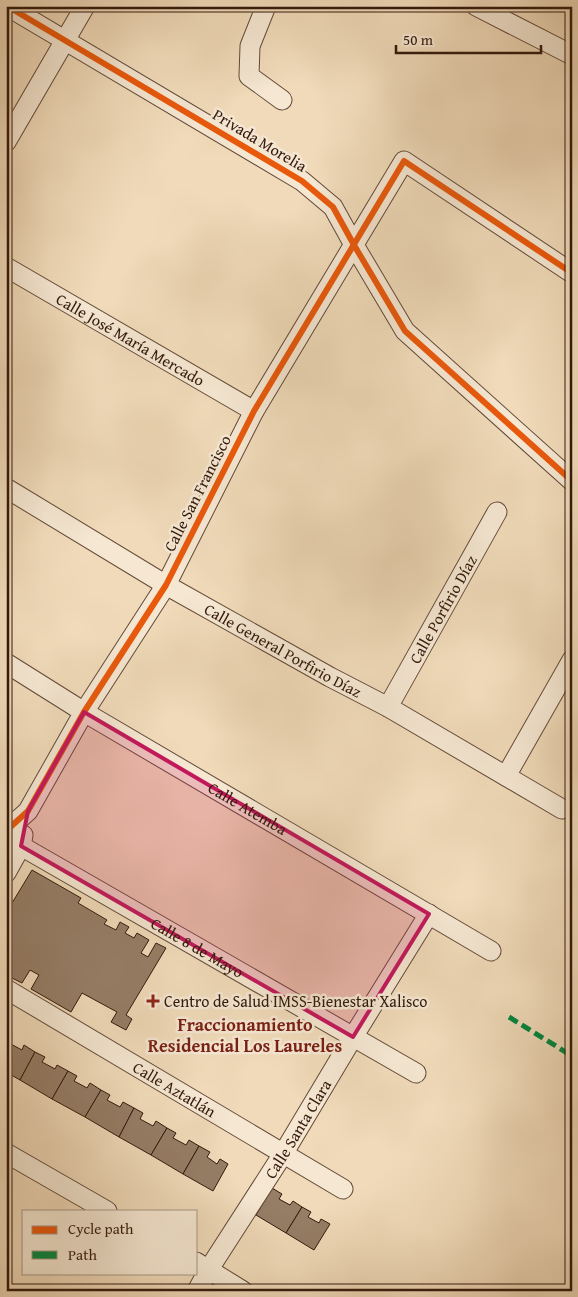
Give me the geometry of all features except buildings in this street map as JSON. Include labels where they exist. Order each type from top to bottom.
[{"type":"street","name":"Privada Morelia","points":[[7,6],[302,181],[333,207],[405,331],[572,481]]},
{"type":"street","points":[[6,142],[85,6]]},
{"type":"street","points":[[266,6],[250,46],[249,76],[282,100]]},
{"type":"street","points":[[476,6],[572,54]]},
{"type":"street","name":"Calle San Francisco","points":[[6,873],[14,840],[28,811],[84,712],[166,585],[254,411],[404,161],[572,273]]},
{"type":"street","name":"Calle José María Mercado","points":[[6,267],[254,411]]},
{"type":"street","name":"Calle General Porfirio Díaz","points":[[6,488],[166,585],[330,677],[388,707],[562,809]]},
{"type":"street","name":"Calle Porfirio Díaz","points":[[388,707],[497,512]]},
{"type":"street","points":[[506,776],[572,660]]},
{"type":"street","name":"Calle Atemba","points":[[6,663],[84,712],[491,951]]},
{"type":"street","name":"Calle San Francisco","points":[[6,831],[28,811]]},
{"type":"street","name":"Calle 8 de Mayo","points":[[14,840],[416,1073]]},
{"type":"street","name":"Calle Santa Clara","points":[[197,1291],[203,1266],[283,1154],[353,1036],[429,914]]},
{"type":"street","name":"Calle Aztatlán","points":[[6,989],[343,1189]]},
{"type":"street","points":[[6,1153],[105,1210]]},
{"type":"street","points":[[203,1266],[243,1291]]},
{"type":"highlighted area","points":[[84,712],[429,914],[353,1037],[21,846],[28,811]]},
{"type":"marked path","points":[[509,1017],[572,1056]]},
{"type":"cycle path","points":[[7,6],[302,181],[333,207],[405,331],[572,481]]},
{"type":"cycle path","points":[[6,831],[28,811],[84,712],[166,585],[254,411],[404,161],[572,273]]},
{"type":"place","name":"Centro de Salud IMSS-Bienestar Xalisco","points":[[153,1001]]},
{"type":"district","name":"Fraccionamiento Residencial Los Laureles","points":[[245,1035]]}]
